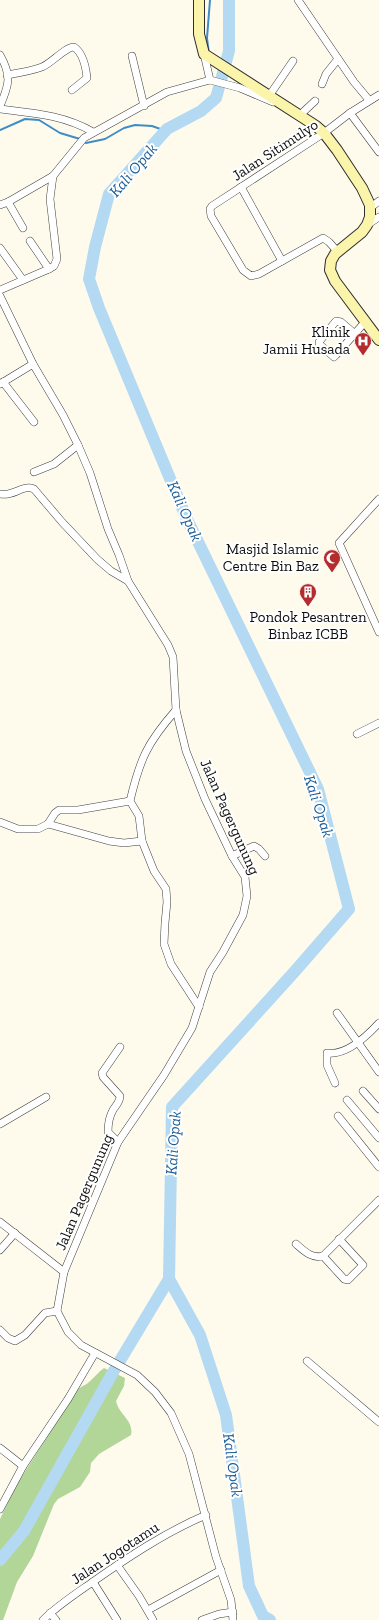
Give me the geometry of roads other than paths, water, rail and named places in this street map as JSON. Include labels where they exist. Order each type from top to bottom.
[{"type":"main road","points":[[200,0],[199,34],[208,57],[241,84],[269,96],[296,112],[324,133],[368,198],[370,217],[367,226],[362,232],[337,252],[331,261],[330,270],[331,276],[365,322],[378,336]]},
{"type":"street","points":[[298,0],[354,82],[376,98]]},
{"type":"street","points":[[7,74],[20,73],[41,67],[52,61],[69,48],[74,47],[78,50],[83,61],[87,78],[72,90]]},
{"type":"street","points":[[0,55],[9,84],[0,106]]},
{"type":"street","points":[[132,56],[144,106]]},
{"type":"street","points":[[208,57],[212,80]]},
{"type":"street","points":[[322,84],[326,74],[338,59]]},
{"type":"street","points":[[269,96],[293,60]]},
{"type":"street","points":[[0,205],[8,202],[53,176],[82,141],[93,132],[144,106],[167,92],[212,80],[241,84],[296,112],[315,101]]},
{"type":"street","name":"Jalan Sitimulyo","points":[[282,261],[259,274],[251,276],[246,273],[211,216],[210,209],[212,206],[324,133],[350,113],[376,98]]},
{"type":"street","points":[[0,109],[36,113],[61,118],[83,126],[93,132]]},
{"type":"street","points":[[350,113],[379,152]]},
{"type":"street","points":[[0,290],[49,270],[54,266],[57,259],[50,199],[53,176]]},
{"type":"street","points":[[241,187],[282,261],[323,238],[329,242],[337,252]]},
{"type":"street","points":[[370,208],[379,201]]},
{"type":"street","points":[[8,202],[23,228]]},
{"type":"street","points":[[367,226],[379,217]]},
{"type":"street","points":[[30,241],[49,270]]},
{"type":"street","points":[[0,248],[23,280]]},
{"type":"street","points":[[0,296],[3,313],[23,341],[33,364],[78,445],[90,473],[108,529],[120,555],[128,581]]},
{"type":"street","points":[[355,334],[341,322],[336,321],[319,344],[334,357],[355,334],[365,322]]},
{"type":"street","points":[[33,364],[1,383],[34,422]]},
{"type":"street","points":[[34,472],[54,464],[78,445]]},
{"type":"street","name":"Jalan Pagergunung","points":[[0,494],[6,495],[28,487],[34,489],[62,522],[97,559],[111,571],[128,581],[153,619],[173,657],[176,710],[186,751],[205,798],[232,856],[245,877],[247,896],[243,914],[223,952],[210,972],[192,1028],[164,1075],[118,1142],[64,1272],[57,1311]]},
{"type":"street","points":[[379,499],[339,543],[379,632]]},
{"type":"street","points":[[176,710],[160,727],[149,743],[140,763],[130,801],[139,816],[142,842],[154,871],[166,889],[167,902],[164,923],[164,944],[171,964],[199,1007]]},
{"type":"street","points":[[357,734],[379,723]]},
{"type":"street","points":[[0,822],[18,829],[38,828],[48,824],[55,813],[59,810],[78,810],[130,801]]},
{"type":"street","points":[[48,824],[109,841],[124,843],[142,842]]},
{"type":"street","points":[[232,856],[254,846],[259,848],[265,856]]},
{"type":"street","points":[[337,1013],[378,1069]]},
{"type":"street","points":[[335,1083],[327,1065],[327,1053],[337,1053],[358,1042],[379,1024]]},
{"type":"street","points":[[118,1142],[108,1132],[108,1125],[112,1112],[120,1099],[120,1096],[103,1077],[102,1073],[120,1047]]},
{"type":"street","points":[[363,1091],[378,1108]]},
{"type":"street","points":[[0,1124],[46,1097]]},
{"type":"street","points":[[347,1100],[379,1138]]},
{"type":"street","points":[[338,1116],[379,1167]]},
{"type":"street","points":[[323,1256],[379,1200]]},
{"type":"street","points":[[0,1222],[64,1272]]},
{"type":"street","points":[[0,1250],[15,1233]]},
{"type":"street","points":[[296,1244],[312,1256],[323,1256],[346,1280],[349,1280],[362,1268],[362,1264],[339,1239]]},
{"type":"street","points":[[0,1330],[8,1338],[15,1340],[25,1336],[45,1313],[57,1311],[68,1332],[81,1346],[137,1375],[155,1392],[171,1413],[190,1454],[221,1570],[228,1589],[234,1620]]},
{"type":"street","points":[[0,1509],[23,1466],[68,1399],[94,1353]]},
{"type":"street","points":[[306,1361],[379,1422]]},
{"type":"street","points":[[0,1448],[23,1466]]},
{"type":"street","name":"Jalan Jogotamu","points":[[43,1620],[50,1613],[117,1565],[170,1532],[206,1515]]},
{"type":"street","points":[[117,1565],[148,1610],[153,1620]]},
{"type":"street","points":[[148,1610],[221,1570]]},
{"type":"street","points":[[93,1582],[116,1620]]},
{"type":"street","points":[[202,1620],[219,1614],[233,1612]]},
{"type":"street","points":[[50,1613],[56,1620]]},
{"type":"waterway","points":[[209,54],[207,38],[210,0]]},
{"type":"waterway","name":"Kali Opak","points":[[229,0],[229,51],[216,98],[201,111],[167,129],[109,194],[95,247],[89,279],[99,308],[186,517],[318,789],[349,909],[172,1107],[169,1279],[200,1335],[226,1415],[249,1586],[263,1616],[270,1620]]},
{"type":"waterway","points":[[0,130],[25,119],[39,120],[60,133],[80,139]]},
{"type":"waterway","points":[[83,141],[86,143],[105,139],[124,128],[135,125],[152,126],[166,131]]},
{"type":"waterway","points":[[0,1560],[24,1531],[112,1374],[169,1279]]},
{"type":"place","name":"Klinik Jamii Husada","points":[[363,356]]},
{"type":"place","name":"Masjid Islamic Centre Bin Baz","points":[[332,573]]},
{"type":"place","name":"Pondok Pesantren Binbaz ICBB","points":[[308,607]]}]
